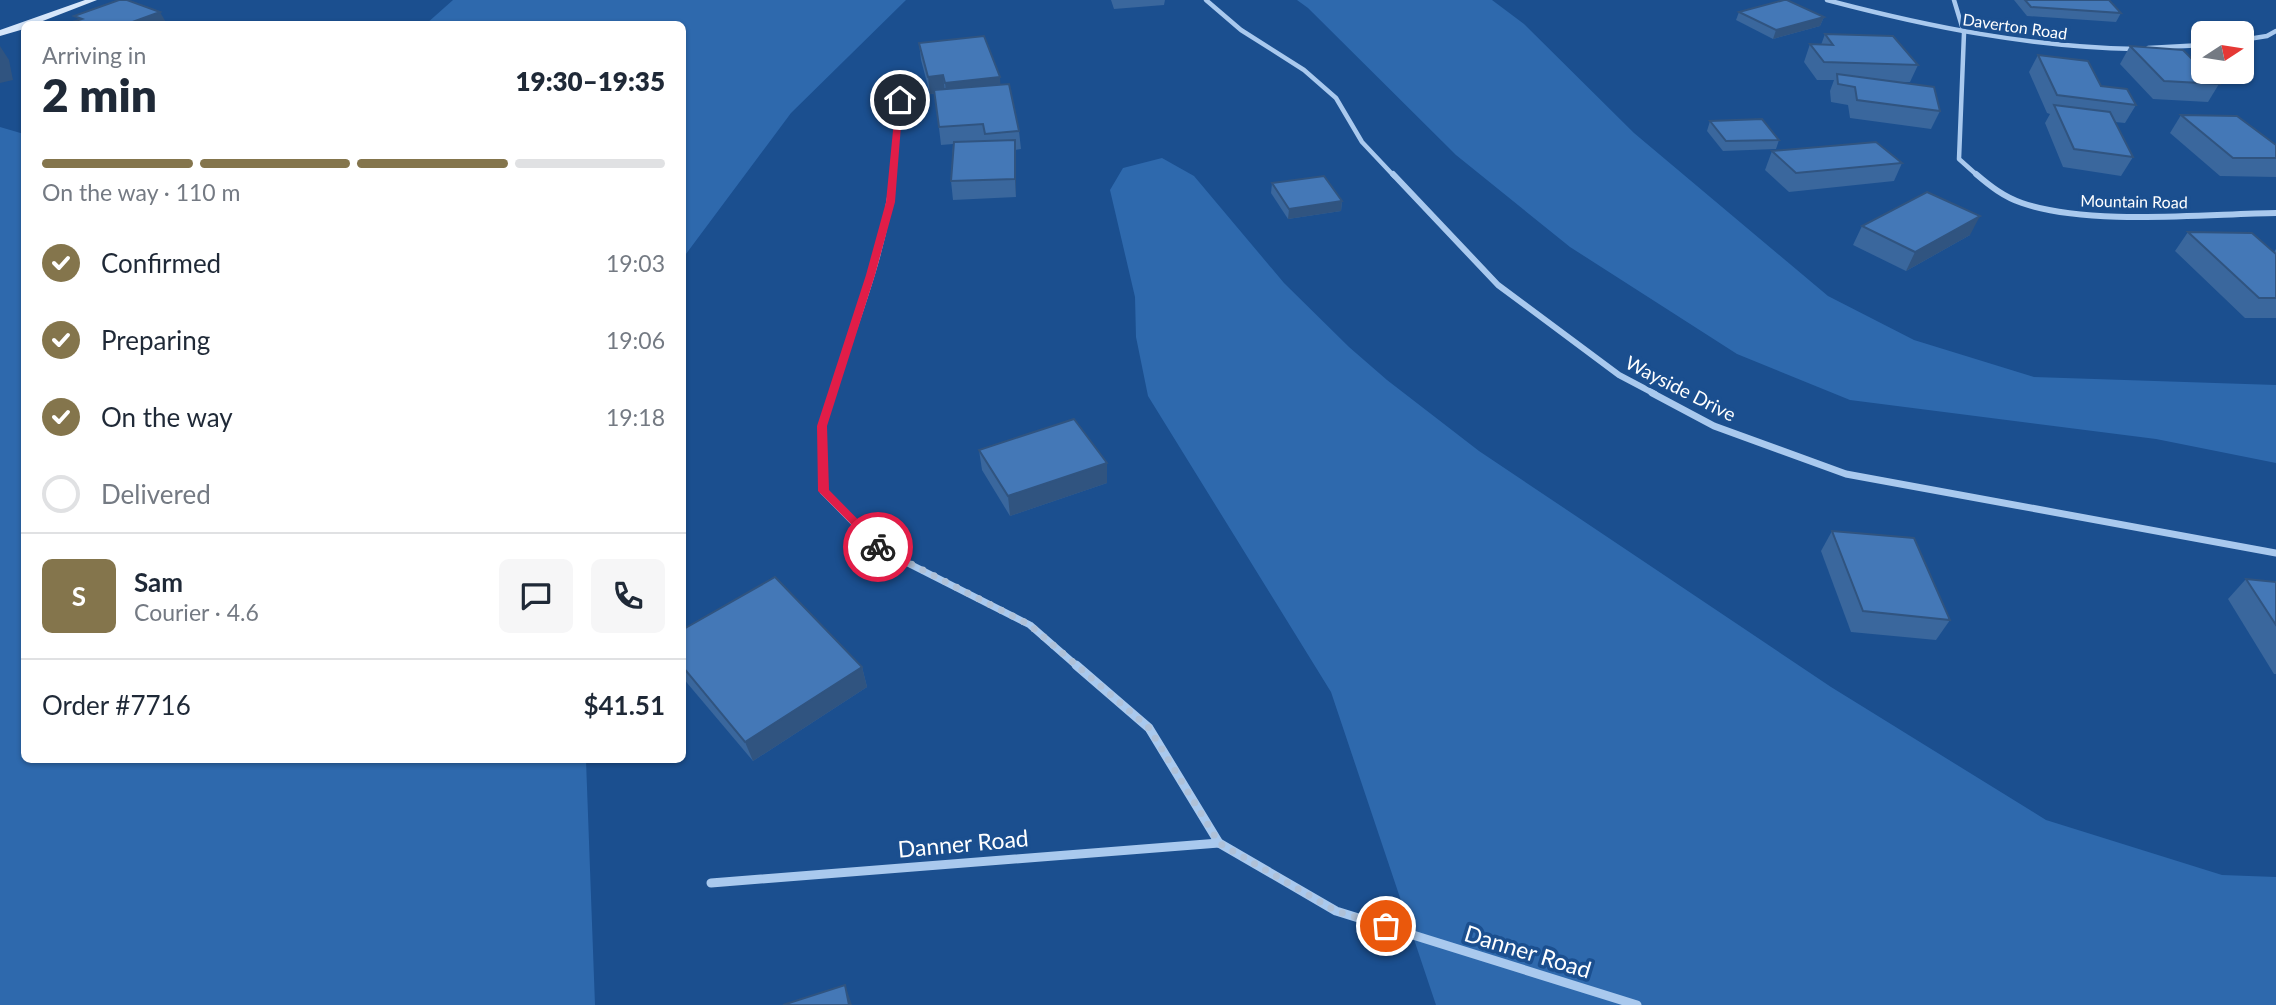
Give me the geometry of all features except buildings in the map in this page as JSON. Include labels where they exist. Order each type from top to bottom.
[{"type":"street","points":[[37,21],[93,0]]},
{"type":"street","name":"Wayside Drive","points":[[1206,0],[1241,30],[1304,70],[1336,98],[1362,142],[1498,285],[1619,375],[1714,426],[1846,474],[2276,553]]},
{"type":"street","name":"Daverton Road","points":[[1827,0],[1964,33],[2093,49],[2191,45]]},
{"type":"street","name":"Mountain Road","points":[[1954,0],[1964,33],[1959,159],[1993,189],[2022,203],[2057,211],[2105,216],[2276,213]]},
{"type":"street","points":[[0,33],[21,27]]},
{"type":"street","points":[[2254,38],[2276,31]]},
{"type":"street","name":"Danner Road","points":[[902,75],[891,202],[822,426],[823,491],[880,549],[1030,625],[1149,728],[1219,843],[1336,911],[1637,1005]]},
{"type":"street","name":"Danner Road","points":[[711,883],[1219,843]]},
{"type":"shaded area","points":[[453,0],[906,0],[791,113],[686,254],[686,21],[429,21]]},
{"type":"shaded area","points":[[1297,0],[1492,0],[1524,24],[1634,133],[1828,296],[1914,340],[2034,377],[2276,385],[2276,463],[2156,439],[1850,400],[1737,354],[1570,247],[1456,155]]},
{"type":"shaded area","points":[[0,127],[21,133],[21,763],[586,763],[595,1005],[0,1005]]},
{"type":"shaded area","points":[[1162,158],[1194,176],[1284,283],[1387,380],[1479,451],[1831,687],[2046,820],[2222,875],[2276,877],[2276,1005],[1436,1005],[1331,692],[1148,396],[1136,337],[1135,297],[1110,190],[1123,168]]},
{"type":"way so far","points":[[878,547],[1030,625],[1149,728],[1219,843],[1336,911],[1386,926]]},
{"type":"route","points":[[878,547],[823,491],[822,426],[891,202],[900,100]]}]
